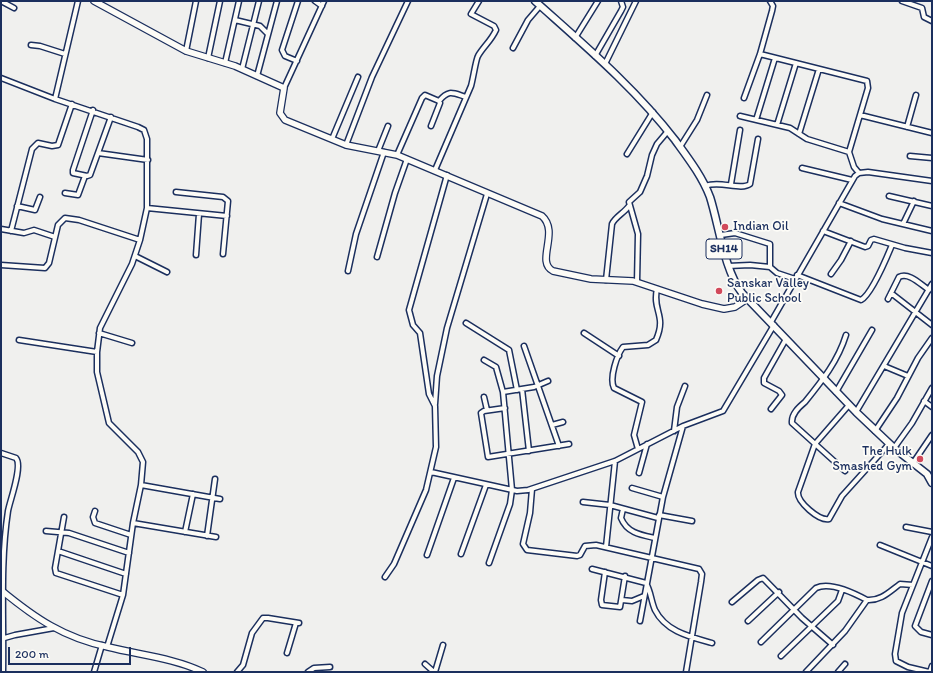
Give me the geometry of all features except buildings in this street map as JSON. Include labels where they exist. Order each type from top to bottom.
[{"type":"main road","name":"SH14","points":[[537,3],[605,64],[653,112],[680,147],[706,186],[721,235],[728,266],[737,286],[787,338],[824,380],[875,431],[927,474],[932,483]]},
{"type":"street","points":[[1,1],[14,8]]},
{"type":"street","points":[[55,99],[78,1]]},
{"type":"street","points":[[94,1],[186,51],[225,63],[284,88]]},
{"type":"street","points":[[186,51],[196,1]]},
{"type":"street","points":[[208,58],[220,1]]},
{"type":"street","points":[[225,63],[239,1]]},
{"type":"street","points":[[242,70],[259,1]]},
{"type":"street","points":[[258,76],[277,1]]},
{"type":"street","points":[[296,61],[285,56],[282,50],[298,1]]},
{"type":"street","points":[[315,1],[322,6]]},
{"type":"street","points":[[324,1],[284,88],[280,109],[282,117],[346,145],[381,151],[408,159],[448,175],[487,194],[542,216],[546,220],[549,231],[545,263],[548,268],[579,277],[637,282],[724,310],[735,308],[747,298]]},
{"type":"street","points":[[346,145],[372,77],[408,1]]},
{"type":"street","points":[[435,170],[475,75],[478,56],[496,30],[494,26],[471,14],[479,1]]},
{"type":"street","points":[[575,38],[598,1]]},
{"type":"street","points":[[595,56],[623,7],[621,1]]},
{"type":"street","points":[[605,64],[636,1]]},
{"type":"street","points":[[744,98],[760,54],[772,11],[773,6],[770,1]]},
{"type":"street","points":[[902,1],[922,8],[924,17],[932,21]]},
{"type":"street","points":[[513,48],[537,3]]},
{"type":"street","points":[[235,20],[262,27],[268,34]]},
{"type":"street","points":[[32,45],[44,47],[65,54]]},
{"type":"street","points":[[760,54],[867,81],[868,88],[849,152],[859,173]]},
{"type":"street","points":[[756,120],[775,58]]},
{"type":"street","points":[[777,125],[796,63]]},
{"type":"street","points":[[799,134],[819,69]]},
{"type":"street","points":[[332,139],[358,77]]},
{"type":"street","points":[[1,78],[55,99],[93,110],[144,130],[147,139],[147,208],[140,240],[135,256],[99,332],[97,352],[97,372],[109,423],[141,457],[143,462],[141,485],[131,534],[123,595],[94,672]]},
{"type":"street","points":[[431,126],[440,106],[440,101],[444,95],[451,92],[466,97]]},
{"type":"street","points":[[397,155],[423,96],[429,95],[440,101]]},
{"type":"street","points":[[680,147],[697,120],[707,95]]},
{"type":"street","points":[[908,127],[916,95]]},
{"type":"street","points":[[11,231],[32,149],[38,143],[52,146],[58,145],[72,104]]},
{"type":"street","points":[[93,110],[73,173],[85,176],[88,176],[91,173],[111,117]]},
{"type":"street","points":[[627,154],[653,112]]},
{"type":"street","points":[[860,115],[932,133]]},
{"type":"street","points":[[740,116],[790,128],[807,139],[849,152]]},
{"type":"street","points":[[348,271],[356,234],[388,126]]},
{"type":"street","points":[[731,184],[740,130]]},
{"type":"street","points":[[637,282],[638,234],[629,206],[630,199],[638,196],[647,176],[652,155],[657,144],[668,131]]},
{"type":"street","points":[[706,186],[716,183],[745,187],[750,184],[758,138]]},
{"type":"street","points":[[98,153],[148,160]]},
{"type":"street","points":[[910,156],[932,158]]},
{"type":"street","points":[[376,257],[395,193],[408,159]]},
{"type":"street","points":[[802,168],[852,180]]},
{"type":"street","points":[[431,472],[512,490],[532,489],[615,461],[674,432],[683,426],[723,411],[796,277],[852,180],[859,173],[868,172],[932,181]]},
{"type":"street","points":[[435,406],[429,394],[420,334],[413,325],[409,310],[448,175]]},
{"type":"street","points":[[65,193],[78,195],[85,176]]},
{"type":"street","points":[[176,192],[224,196],[228,201],[223,254]]},
{"type":"street","points":[[385,577],[394,564],[426,490],[431,472],[436,447],[435,406],[437,376],[447,328],[487,194]]},
{"type":"street","points":[[889,196],[932,206]]},
{"type":"street","points":[[18,206],[35,210],[40,197]]},
{"type":"street","points":[[903,224],[914,201]]},
{"type":"street","points":[[839,204],[882,219],[932,230]]},
{"type":"street","points":[[606,280],[612,224],[614,219],[624,213],[629,206]]},
{"type":"street","points":[[147,208],[227,216]]},
{"type":"street","points":[[196,255],[199,214]]},
{"type":"street","points":[[1,266],[45,268],[49,263],[55,237],[61,221],[65,218],[72,218],[140,240]]},
{"type":"street","points":[[1,230],[24,233],[34,230],[55,237]]},
{"type":"street","points":[[823,231],[866,247],[872,239],[892,245],[932,253]]},
{"type":"street","points":[[721,235],[735,233],[770,244],[770,267]]},
{"type":"street","points":[[830,274],[843,257],[851,241]]},
{"type":"street","points":[[728,266],[750,265],[770,267],[777,273],[796,277],[861,300],[867,295],[892,245]]},
{"type":"street","points":[[135,256],[167,272]]},
{"type":"street","points":[[888,298],[899,277],[905,275],[929,290]]},
{"type":"street","points":[[856,412],[932,284]]},
{"type":"street","points":[[638,449],[634,435],[642,402],[612,386],[619,356],[623,347],[648,345],[656,340],[661,322],[655,300],[657,289]]},
{"type":"street","points":[[891,293],[932,325]]},
{"type":"street","points":[[466,323],[509,350],[520,390],[529,451]]},
{"type":"street","points":[[836,392],[872,330]]},
{"type":"street","points":[[99,332],[132,343]]},
{"type":"street","points":[[584,333],[619,356]]},
{"type":"street","points":[[845,471],[792,423],[792,420],[796,411],[824,380],[839,353],[846,335]]},
{"type":"street","points":[[772,409],[782,395],[779,391],[764,383],[764,378],[787,338]]},
{"type":"street","points":[[875,431],[887,414],[908,376],[932,338]]},
{"type":"street","points":[[19,340],[97,352]]},
{"type":"street","points":[[524,346],[559,446]]},
{"type":"street","points":[[484,360],[496,367],[503,392],[512,490],[510,504],[489,563]]},
{"type":"street","points":[[884,366],[908,376]]},
{"type":"street","points":[[503,392],[539,386],[548,381]]},
{"type":"street","points":[[674,432],[678,407],[685,386]]},
{"type":"street","points":[[849,405],[815,444],[798,496],[816,515],[826,520],[830,517],[842,496],[892,446],[932,388]]},
{"type":"street","points":[[484,397],[487,410]]},
{"type":"street","points":[[924,401],[932,407]]},
{"type":"street","points":[[504,408],[482,411],[481,415],[487,456],[489,458],[569,444]]},
{"type":"street","points":[[552,425],[563,422]]},
{"type":"street","points":[[640,621],[658,517],[683,426]]},
{"type":"street","points":[[913,462],[932,435]]},
{"type":"street","points":[[640,473],[647,444]]},
{"type":"street","points":[[1,454],[16,458],[18,464],[16,482],[8,510],[1,590],[2,672]]},
{"type":"street","points":[[606,547],[615,461]]},
{"type":"street","points":[[428,555],[454,478]]},
{"type":"street","points":[[207,536],[215,479]]},
{"type":"street","points":[[141,485],[220,499]]},
{"type":"street","points":[[461,554],[486,485]]},
{"type":"street","points":[[632,488],[663,497]]},
{"type":"street","points":[[532,489],[530,513],[523,544],[525,548],[577,556],[580,555],[584,546],[596,545],[699,569],[701,582],[686,672]]},
{"type":"street","points":[[184,532],[193,494]]},
{"type":"street","points":[[583,502],[610,505],[658,517],[692,521]]},
{"type":"street","points":[[623,509],[621,518],[630,530],[634,533],[655,538]]},
{"type":"street","points":[[94,511],[93,517],[95,523],[131,534]]},
{"type":"street","points":[[64,517],[55,568],[56,573],[123,595]]},
{"type":"street","points":[[133,523],[216,538]]},
{"type":"street","points":[[906,527],[932,532]]},
{"type":"street","points":[[46,531],[61,531],[129,553]]},
{"type":"street","points":[[932,537],[902,613],[895,654],[896,661],[901,664],[930,672],[932,666]]},
{"type":"street","points":[[880,545],[923,561],[932,566]]},
{"type":"street","points":[[58,550],[126,574]]},
{"type":"street","points":[[592,569],[625,576],[646,583]]},
{"type":"street","points":[[604,572],[600,597],[602,605],[618,608],[621,605],[625,576]]},
{"type":"street","points":[[732,602],[760,578],[766,580],[812,626],[833,644]]},
{"type":"street","points":[[932,581],[915,626],[921,632],[932,635]]},
{"type":"street","points":[[646,583],[654,608],[662,620],[680,634],[712,643]]},
{"type":"street","points":[[761,642],[816,588],[820,586],[826,585],[867,600],[881,598],[900,584],[913,585]]},
{"type":"street","points":[[1,590],[28,612],[54,628],[104,646],[138,653],[203,672]]},
{"type":"street","points":[[781,656],[838,601],[842,590]]},
{"type":"street","points":[[748,621],[779,592]]},
{"type":"street","points":[[622,600],[632,601],[644,596]]},
{"type":"street","points":[[806,672],[851,624],[867,600]]},
{"type":"street","points":[[238,672],[243,665],[252,633],[263,618],[298,623],[287,653]]},
{"type":"street","points":[[2,638],[54,628]]},
{"type":"street","points":[[425,664],[435,672],[443,645]]},
{"type":"street","points":[[838,672],[845,664]]},
{"type":"street","points":[[308,672],[314,668],[330,667]]},
{"type":"place","name":"Indian Oil","points":[[725,227]]},
{"type":"place","name":"Sanskar Valley Public School","points":[[719,291]]},
{"type":"place","name":"The Hulk Smashed Gym","points":[[920,459]]}]
